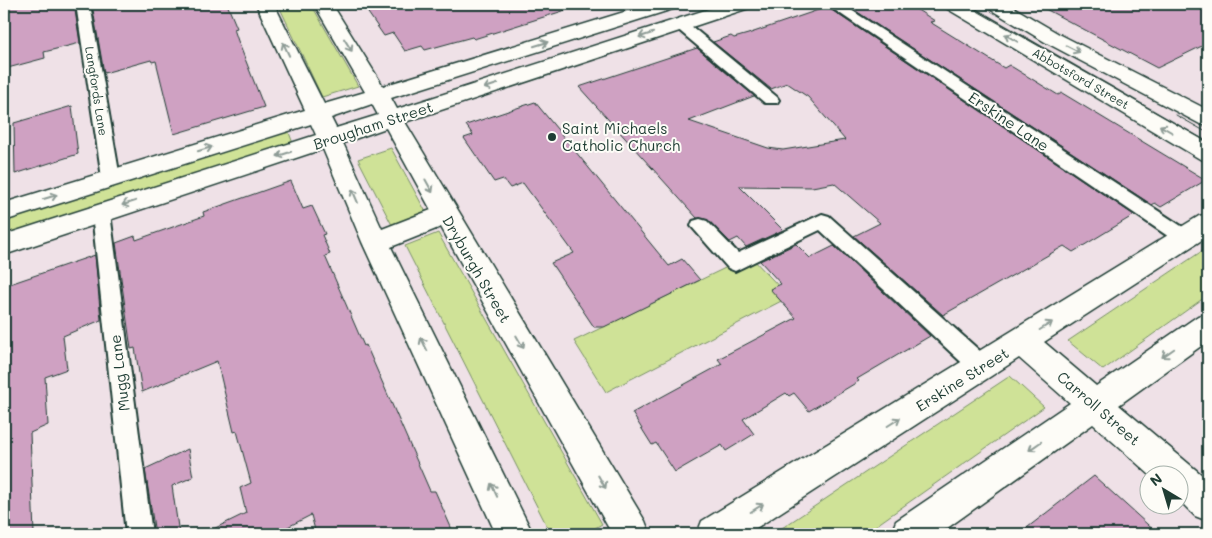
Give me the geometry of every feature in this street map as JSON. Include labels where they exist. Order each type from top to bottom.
[{"type":"street","points":[[265,4],[330,139],[375,242],[515,534]]},
{"type":"street","name":"Dryburgh Street","points":[[323,4],[378,94],[446,215],[632,534]]},
{"type":"street","name":"Brougham Street","points":[[4,212],[669,4]]},
{"type":"street","name":"Brougham Street","points":[[4,245],[742,4]]},
{"type":"street","name":"Abbotsford Street","points":[[953,4],[1208,153]]},
{"type":"street","name":"Abbotsford Street","points":[[995,4],[1052,38],[1208,119]]},
{"type":"street","points":[[428,79],[443,102]]},
{"type":"street","points":[[375,242],[446,215]]},
{"type":"street","name":"Erskine Street","points":[[715,534],[1197,230]]},
{"type":"street","points":[[920,531],[1208,325]]},
{"type":"street","name":"Carroll Street","points":[[1022,342],[1165,466]]},
{"type":"street","name":"Carroll Street","points":[[1190,487],[1208,503]]},
{"type":"lane","name":"Langfords Lane","points":[[82,4],[111,178]]},
{"type":"lane","name":"Erskine Lane","points":[[833,4],[1197,230]]},
{"type":"lane","points":[[680,24],[771,100]]},
{"type":"lane","name":"Mugg Lane","points":[[101,212],[139,534]]},
{"type":"lane","points":[[700,226],[735,263],[822,221],[982,366]]},
{"type":"green space","points":[[278,4],[311,4],[358,86],[322,97]]},
{"type":"green space","points":[[288,130],[294,146],[4,240],[4,219]]},
{"type":"green space","points":[[391,148],[427,214],[393,227],[358,159]]},
{"type":"green space","points":[[438,233],[602,524],[585,534],[551,534],[405,246]]},
{"type":"green space","points":[[1208,247],[1208,295],[1103,370],[1068,341]]},
{"type":"green space","points":[[750,256],[789,297],[606,392],[574,341]]},
{"type":"green space","points":[[1010,376],[1044,407],[864,534],[773,534]]},
{"type":"building","points":[[4,4],[74,4],[80,43],[44,52],[45,58],[4,69]]},
{"type":"building","points":[[92,4],[227,4],[237,28],[234,29],[238,41],[264,107],[174,134],[156,61],[152,62],[151,60],[104,73]]},
{"type":"building","points":[[362,4],[565,4],[566,10],[474,39],[472,37],[425,50],[422,46],[405,51],[393,33],[384,36]]},
{"type":"building","points":[[845,4],[908,4],[935,21],[930,22],[1004,68],[1009,65],[1058,95],[1062,93],[1206,180],[1161,207],[1155,203],[1152,205]]},
{"type":"building","points":[[1036,4],[1208,4],[1208,43],[1157,68]]},
{"type":"building","points":[[827,7],[1134,215],[1073,252],[1064,246],[943,315],[854,236],[880,223],[834,183],[812,187],[739,186],[783,230],[746,247],[738,238],[730,242],[708,220],[697,218],[579,87],[697,48],[754,96],[689,121],[768,148],[783,150],[845,140],[808,97],[787,83],[771,89],[713,42],[731,36],[734,38],[748,34]]},
{"type":"building","points":[[535,102],[669,266],[682,259],[700,280],[604,327],[594,327],[551,263],[574,253],[523,183],[510,188],[503,179],[494,182],[464,138],[473,135],[466,125]]},
{"type":"building","points":[[72,106],[78,154],[15,174],[14,123]]},
{"type":"building","points":[[291,181],[303,209],[312,206],[325,234],[322,235],[330,254],[325,256],[430,491],[435,491],[454,534],[316,534],[311,515],[274,534],[203,534],[246,513],[240,488],[251,483],[237,431],[234,432],[217,361],[142,392],[135,348],[131,349],[116,243],[135,236],[136,240],[204,216],[203,212]]},
{"type":"building","points":[[796,244],[810,258],[834,246],[930,336],[857,379],[859,381],[809,411],[794,393],[789,396],[786,393],[743,419],[754,434],[726,451],[722,445],[675,472],[656,443],[652,445],[632,413],[722,364],[718,359],[796,318],[770,289],[781,284],[760,261]]},
{"type":"building","points":[[95,255],[101,320],[63,336],[67,369],[45,377],[48,425],[30,433],[34,534],[4,534],[4,286]]},
{"type":"building","points":[[188,449],[193,477],[172,486],[179,534],[155,534],[145,469]]},
{"type":"building","points":[[1094,476],[1158,534],[1019,534]]},
{"type":"tram line","points":[[965,4],[1208,142]]},
{"type":"tram line","points":[[1176,115],[1208,133]]},
{"type":"place","name":"Saint Michaels Catholic Church","points":[[552,137]]}]
